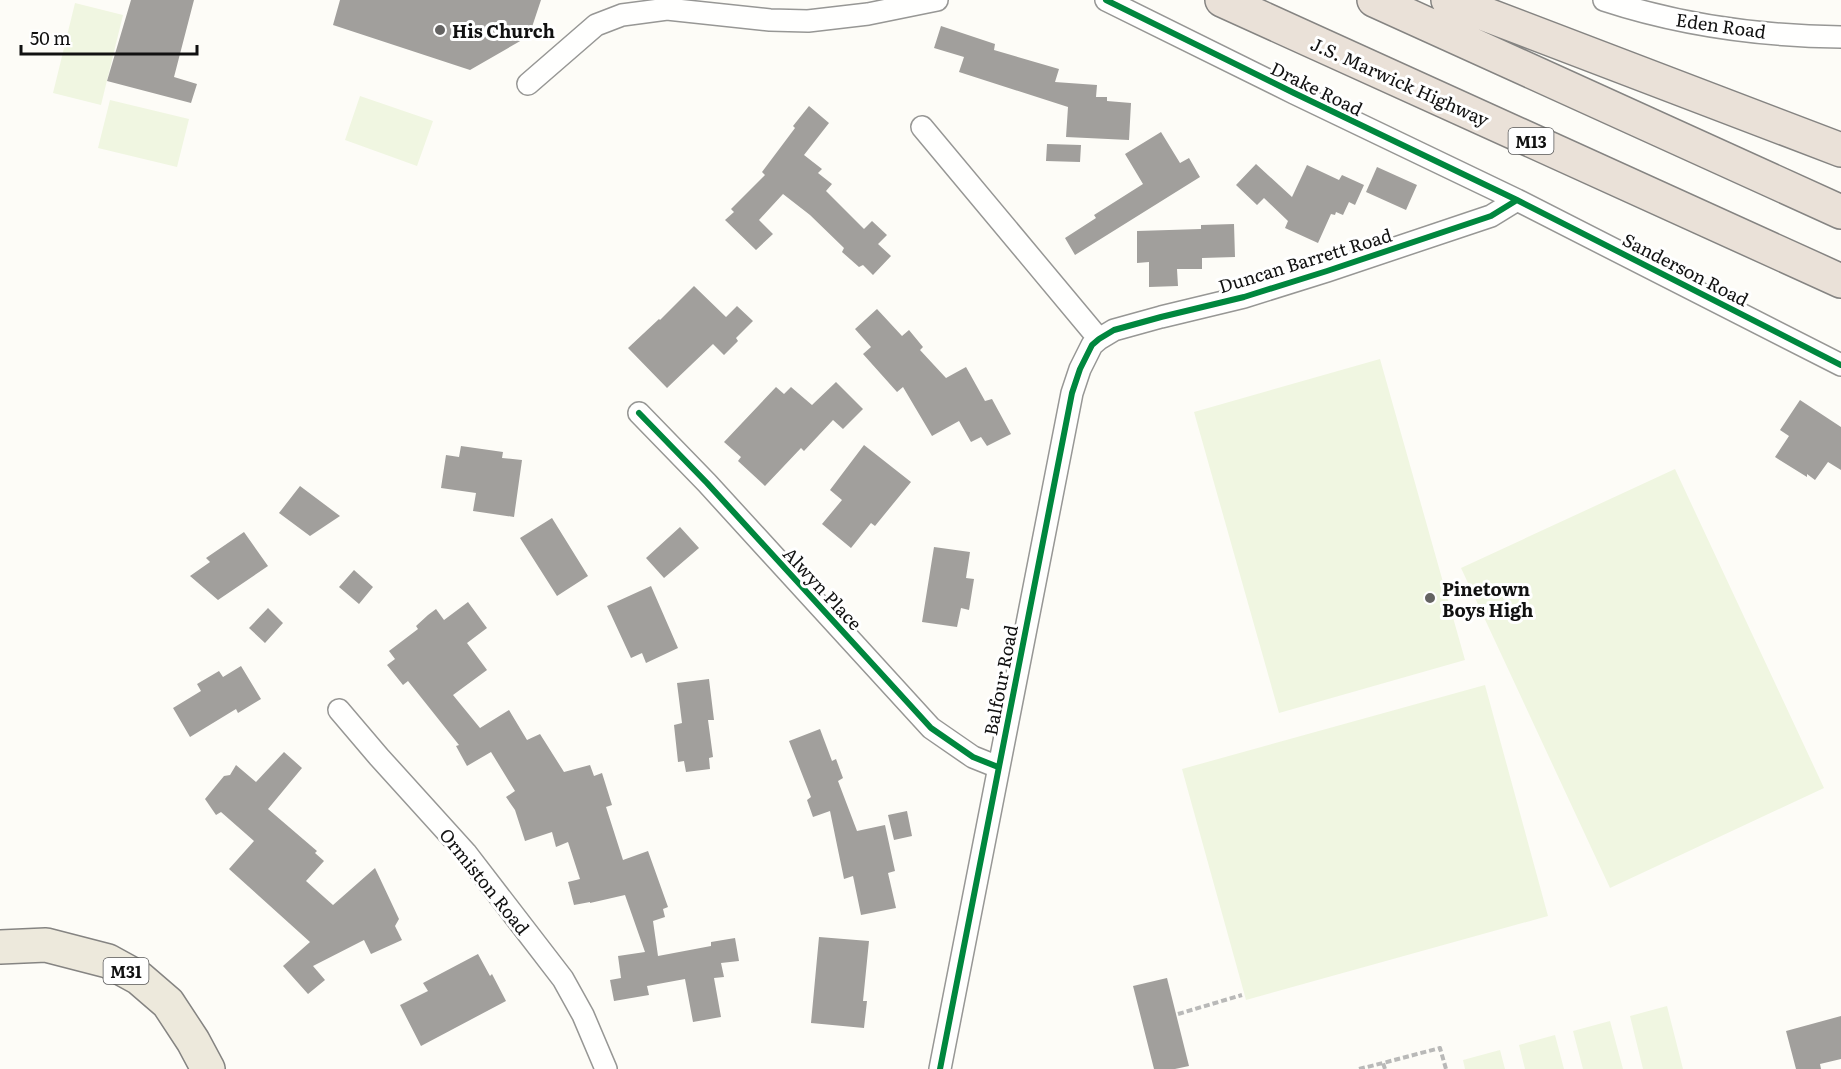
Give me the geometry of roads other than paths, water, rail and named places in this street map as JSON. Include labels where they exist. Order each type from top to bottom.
[{"type":"highway","name":"J.S. Marwick Highway","points":[[1222,0],[1841,281]]},
{"type":"highway","points":[[1374,0],[1841,212]]},
{"type":"highway","points":[[1448,0],[1841,150]]},
{"type":"main road","name":"M31","points":[[0,947],[46,945],[108,961],[139,978],[168,1004],[193,1041],[208,1069]]},
{"type":"street","points":[[528,84],[596,25],[622,15],[667,9],[770,20],[808,21],[868,14],[937,0]]},
{"type":"street","name":"Drake Road","points":[[1106,0],[1517,200]]},
{"type":"street","name":"Eden Road","points":[[1604,0],[1651,14],[1739,30],[1841,37]]},
{"type":"street","points":[[922,127],[1099,339]]},
{"type":"street","name":"Duncan Barrett Road","points":[[1099,339],[1114,330],[1244,297],[1327,271],[1491,216],[1517,200]]},
{"type":"street","name":"Sanderson Road","points":[[1517,200],[1841,365]]},
{"type":"street","name":"Balfour Road","points":[[940,1069],[1072,393],[1088,352],[1099,339]]},
{"type":"street","name":"Alwyn Place","points":[[639,413],[932,728],[973,757],[998,767]]},
{"type":"street","name":"Ormiston Road","points":[[339,710],[466,853],[563,979],[583,1015],[606,1069]]},
{"type":"place","name":"His Church","points":[[440,30]]},
{"type":"place","name":"Pinetown Boys High","points":[[1430,598]]}]
